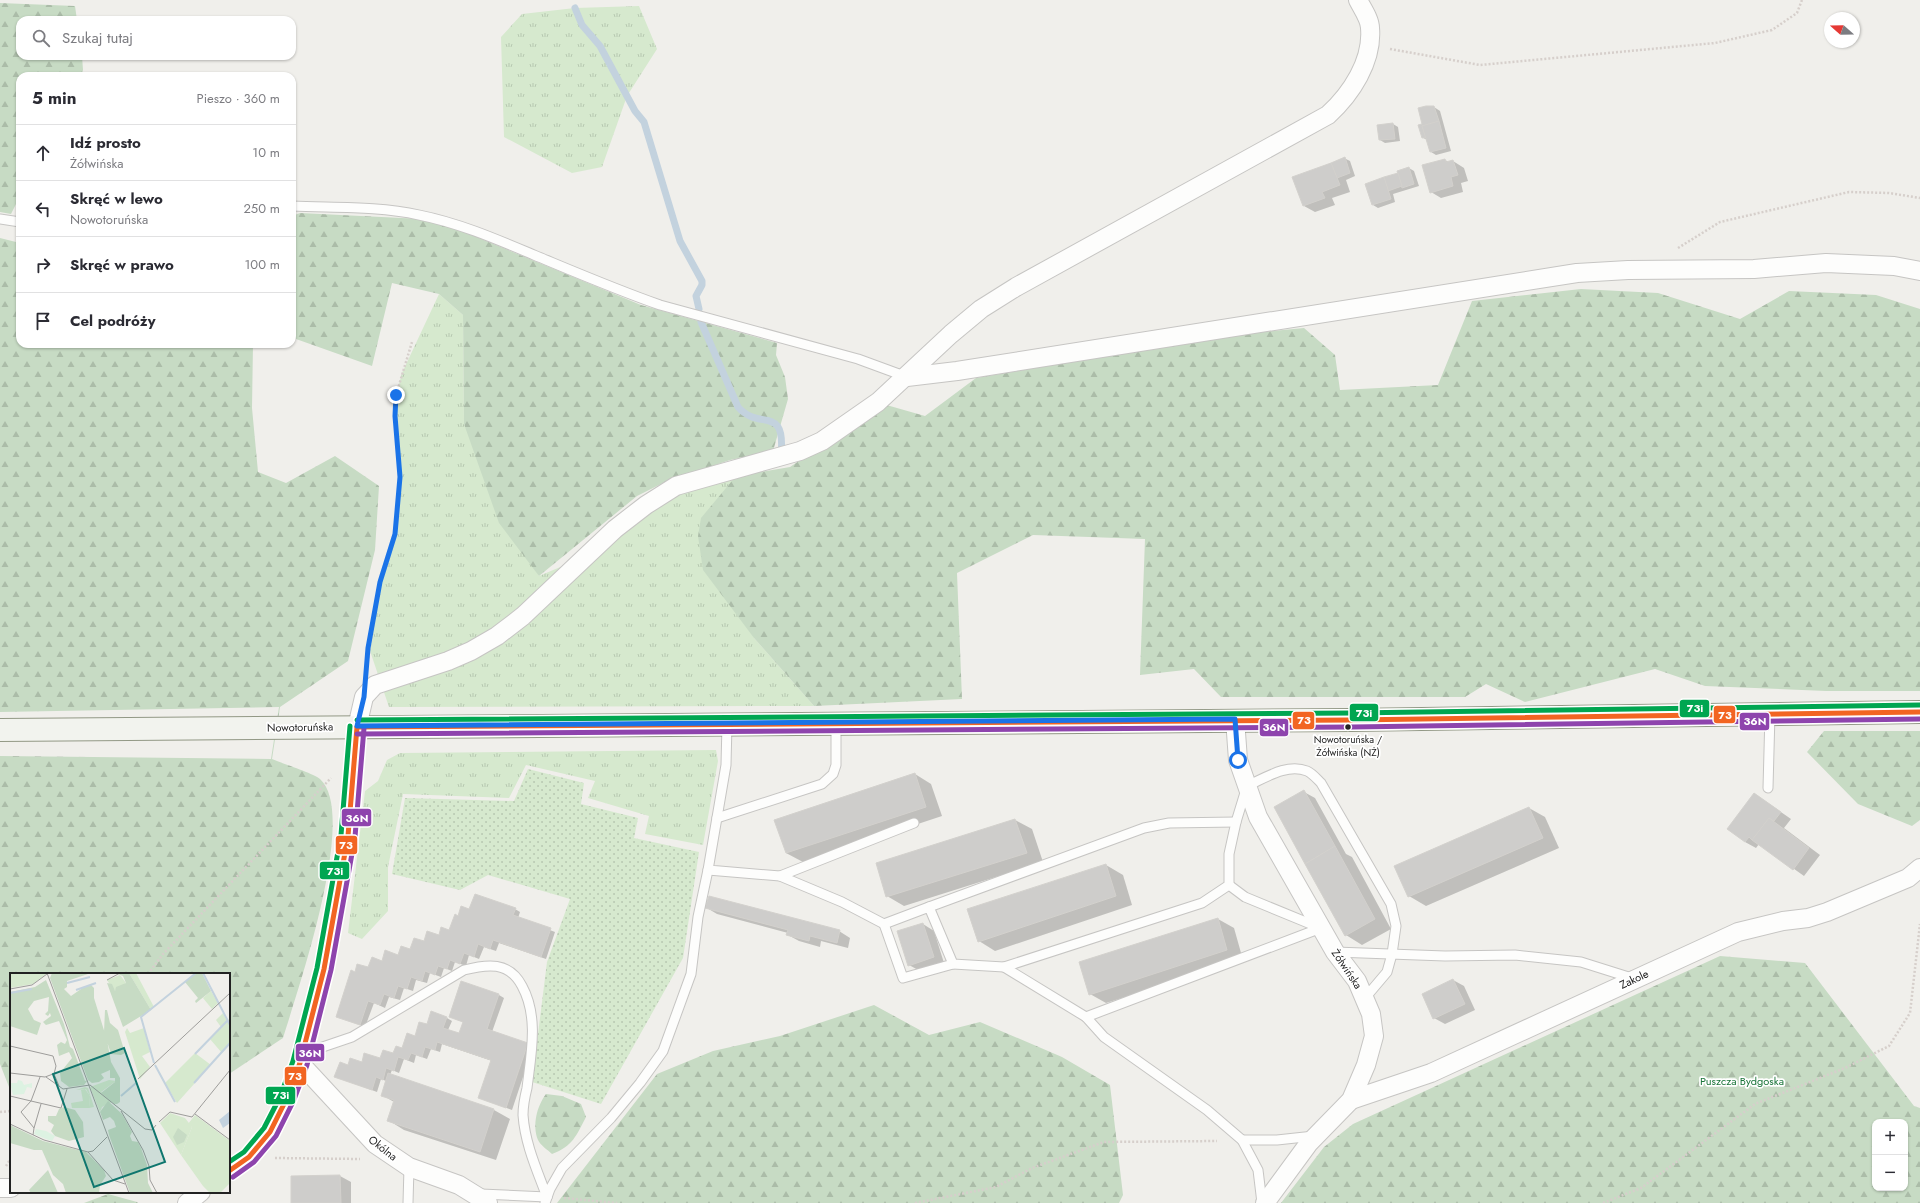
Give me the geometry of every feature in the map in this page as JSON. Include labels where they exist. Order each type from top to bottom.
[{"type":"main road","name":"Nowotoruńska","points":[[0,730],[1235,719],[1352,720],[1920,712]]},
{"type":"street","points":[[230,1170],[249,1157],[270,1132],[286,1100],[301,1059],[324,969],[348,836],[357,726],[364,697],[376,685],[448,661],[471,651],[497,636],[523,616],[615,529],[646,505],[676,486],[800,451],[822,441],[878,402],[907,377],[952,334],[982,309],[1016,287],[1328,115],[1342,102],[1354,85],[1370,46],[1370,27],[1358,0]]},
{"type":"street","points":[[907,377],[957,371],[1577,273],[1628,270],[1754,269],[1826,263],[1894,266],[1920,271]]},
{"type":"street","name":"Żółwińska","points":[[1235,719],[1238,760],[1258,817],[1335,952],[1358,981],[1371,1014],[1374,1036],[1366,1065],[1351,1100],[1316,1136],[1265,1203]]},
{"type":"street","name":"Zakole","points":[[1351,1100],[1431,1073],[1738,932],[1783,921],[1808,918],[1827,912],[1908,878],[1920,868]]},
{"type":"street","name":"Okólna","points":[[301,1059],[375,1144],[403,1163],[459,1185],[480,1198]]},
{"type":"street","points":[[187,1203],[200,1193]]},
{"type":"lane","points":[[296,206],[391,211],[419,214],[475,230],[631,295],[660,305],[858,359],[907,377]]},
{"type":"lane","points":[[0,219],[16,221]]},
{"type":"lane","points":[[1768,788],[1770,714]]},
{"type":"lane","points":[[717,818],[822,784],[833,774],[836,765],[836,723]]},
{"type":"lane","points":[[546,1200],[562,1168],[610,1118],[640,1083],[663,1051],[691,974],[698,917],[708,870],[726,765],[727,724]]},
{"type":"lane","points":[[1321,928],[1245,897],[1230,885],[1229,854],[1236,822],[1247,786],[1275,773],[1296,768],[1308,772],[1321,783],[1391,904],[1396,926],[1392,954],[1387,972],[1365,998]]},
{"type":"lane","points":[[884,924],[1144,828],[1169,823],[1236,822]]},
{"type":"lane","points":[[780,876],[914,823]]},
{"type":"lane","points":[[708,870],[780,876],[842,902],[884,924],[903,978],[952,964],[1004,968],[1202,903],[1230,885]]},
{"type":"lane","points":[[929,907],[952,964]]},
{"type":"lane","points":[[1086,1017],[1321,928]]},
{"type":"lane","points":[[1335,952],[1515,956],[1581,962],[1635,979]]},
{"type":"lane","points":[[301,1059],[352,1037],[464,970],[484,965],[496,965],[510,970],[519,980],[528,997],[533,1018],[531,1058],[523,1113],[526,1138],[546,1200]]},
{"type":"lane","points":[[1004,968],[1086,1017],[1104,1037],[1207,1110],[1242,1140],[1258,1170],[1262,1203]]},
{"type":"lane","points":[[1242,1140],[1277,1140],[1316,1136]]},
{"type":"lane","points":[[403,1163],[408,1203]]},
{"type":"lane","points":[[480,1198],[546,1200]]},
{"type":"path","points":[[1370,46],[1480,65],[1715,43],[1772,30],[1797,13],[1802,0]]},
{"type":"path","points":[[1674,250],[1720,222],[1849,192],[1888,193],[1920,198]]},
{"type":"path","points":[[364,697],[368,648],[380,582],[395,534],[400,477],[395,416],[396,395],[412,342]]},
{"type":"path","points":[[149,973],[163,954],[336,773],[353,774]]},
{"type":"path","points":[[1603,1203],[1641,1188],[1755,1104],[1845,1068],[1888,1046],[1910,1013],[1920,924]]},
{"type":"path","points":[[0,1112],[10,1111]]},
{"type":"path","points":[[915,1203],[996,1187],[1032,1168],[1104,1142],[1197,1142],[1242,1140]]},
{"type":"path","points":[[249,1157],[403,1163]]},
{"type":"path","points":[[546,1200],[617,1203]]},
{"type":"green space","points":[[0,3],[75,6],[76,16],[16,16],[16,60],[82,60],[83,70],[82,72],[16,72],[16,204],[11,214],[0,212]]},
{"type":"green space","points":[[639,6],[657,49],[627,96],[602,167],[572,173],[504,137],[501,37],[522,14],[575,8]]},
{"type":"green space","points":[[300,213],[422,219],[462,231],[641,305],[777,343],[776,355],[785,377],[788,399],[773,451],[730,460],[665,482],[637,496],[539,576],[499,523],[464,424],[463,315],[439,294],[392,283],[372,366],[296,339],[296,214]]},
{"type":"green space","points":[[0,238],[16,242],[16,348],[253,348],[252,408],[258,472],[286,483],[335,456],[379,486],[375,550],[348,661],[280,707],[272,759],[305,771],[320,779],[330,798],[333,828],[329,864],[321,904],[311,945],[283,1038],[230,1073],[230,973],[10,973],[10,1089],[0,1064],[0,756],[271,759],[279,707],[0,712]]},
{"type":"green space","points":[[1581,289],[1658,293],[1740,319],[1789,291],[1876,295],[1920,309],[1920,691],[1826,691],[1705,686],[1655,669],[1525,702],[1486,684],[1465,697],[1221,697],[1194,669],[1140,675],[1145,539],[1033,535],[957,573],[962,699],[814,706],[754,638],[703,570],[698,536],[701,518],[736,476],[790,467],[883,404],[925,416],[976,378],[1231,335],[1304,328],[1335,355],[1340,390],[1438,385],[1472,301]]},
{"type":"green space","points":[[439,294],[463,315],[464,424],[539,576],[584,557],[646,505],[736,476],[754,638],[814,706],[389,707],[369,648],[380,583],[395,534],[400,477],[395,416],[396,395],[402,373]]},
{"type":"green space","points":[[1824,731],[1920,731],[1920,820],[1912,826],[1858,804],[1807,752]]},
{"type":"green space","points":[[716,750],[718,761],[703,845],[645,834],[649,816],[588,798],[595,781],[526,765],[509,798],[403,794],[388,867],[388,911],[362,939],[348,933],[365,791],[378,781],[387,760],[400,753]]},
{"type":"green space","points":[[528,769],[584,783],[581,804],[638,818],[634,838],[699,852],[683,958],[601,1104],[532,1082],[547,962],[570,899],[488,875],[460,890],[392,874],[405,798],[514,801]]},
{"type":"green space","name":"Puszcza Bydgoska","points":[[1720,956],[1805,963],[1914,1106],[1920,1108],[1920,1203],[1281,1203],[1324,1147],[1353,1124]]},
{"type":"green space","points":[[874,1005],[929,1035],[980,1022],[1062,1057],[1110,1085],[1123,1195],[1119,1203],[557,1203],[657,1074],[713,1051],[780,1036]]},
{"type":"green space","points":[[546,1094],[562,1096],[581,1104],[586,1117],[573,1140],[565,1148],[552,1154],[539,1142],[535,1128],[536,1116],[540,1104]]},
{"type":"green space","points":[[108,1194],[137,1202],[138,1203],[84,1203]]},
{"type":"building","points":[[1434,106],[1439,121],[1422,126],[1426,137],[1422,138],[1418,125],[1422,124],[1418,108]]},
{"type":"building","points":[[1439,121],[1446,148],[1430,152],[1422,126]]},
{"type":"building","points":[[1393,123],[1395,139],[1379,140],[1377,125]]},
{"type":"building","points":[[1345,157],[1350,173],[1337,178],[1331,163]]},
{"type":"building","points":[[1445,159],[1446,162],[1453,160],[1458,175],[1451,177],[1453,186],[1430,193],[1422,165]]},
{"type":"building","points":[[1331,163],[1340,185],[1322,192],[1325,198],[1303,206],[1292,177]]},
{"type":"building","points":[[1409,167],[1414,184],[1402,188],[1397,171]]},
{"type":"building","points":[[1398,173],[1402,186],[1388,191],[1384,177]]},
{"type":"building","points":[[1384,177],[1391,199],[1372,205],[1365,184]]},
{"type":"building","points":[[915,773],[926,807],[786,853],[774,820]]},
{"type":"building","points":[[1304,790],[1335,846],[1305,864],[1274,807]]},
{"type":"building","points":[[1754,793],[1781,812],[1774,821],[1769,818],[1752,840],[1749,837],[1745,842],[1727,829]]},
{"type":"building","points":[[1529,807],[1543,838],[1408,897],[1394,866]]},
{"type":"building","points":[[1769,818],[1809,848],[1793,870],[1752,840]]},
{"type":"building","points":[[1015,819],[1027,853],[886,897],[876,863]]},
{"type":"building","points":[[1335,846],[1375,919],[1345,936],[1305,864]]},
{"type":"building","points":[[1106,864],[1116,896],[978,942],[967,909]]},
{"type":"building","points":[[475,894],[516,908],[513,915],[551,928],[541,957],[493,940],[490,949],[478,944],[474,957],[464,953],[460,964],[450,960],[447,969],[438,966],[435,975],[425,971],[422,981],[411,977],[407,989],[398,986],[394,998],[384,994],[380,1005],[368,1001],[360,1025],[336,1017],[351,970],[355,972],[357,964],[368,967],[372,957],[382,961],[385,950],[398,955],[401,946],[410,949],[414,938],[424,941],[427,931],[439,935],[441,927],[449,930],[455,914],[458,916],[461,906],[469,909]]},
{"type":"building","points":[[709,896],[840,930],[837,943],[810,936],[809,941],[786,935],[788,930],[705,908]]},
{"type":"building","points":[[1218,918],[1227,950],[1089,995],[1079,962]]},
{"type":"building","points":[[923,923],[934,957],[908,966],[897,931]]},
{"type":"building","points":[[1453,979],[1465,1004],[1433,1019],[1422,994]]},
{"type":"building","points":[[461,981],[499,994],[487,1029],[528,1043],[506,1108],[478,1098],[491,1060],[437,1042],[435,1050],[425,1047],[422,1057],[411,1053],[408,1060],[398,1057],[394,1071],[386,1068],[383,1080],[376,1077],[372,1090],[334,1077],[340,1062],[348,1065],[350,1058],[362,1062],[364,1053],[380,1058],[383,1050],[393,1053],[396,1046],[402,1048],[407,1033],[415,1036],[419,1022],[427,1024],[431,1011],[447,1017],[443,1028],[459,1033],[463,1022],[449,1017]]},
{"type":"building","points":[[388,1073],[494,1109],[480,1152],[387,1121],[394,1100],[381,1096]]},
{"type":"building","points":[[340,1175],[341,1203],[291,1203],[291,1176]]},
{"type":"waterway","points":[[575,8],[582,25],[600,46],[635,111],[644,122],[680,241],[702,281],[702,285],[696,296],[699,309]]},
{"type":"waterway","points":[[701,322],[738,407],[746,414],[755,418],[770,421],[775,424],[779,430],[781,440],[781,456]]},
{"type":"transit line","name":"73i","points":[[357,720],[1352,713],[1920,705]]},
{"type":"transit line","name":"73","points":[[357,727],[1352,720],[1920,712]]},
{"type":"transit line","name":"36N","points":[[357,734],[1352,727],[1920,719]]},
{"type":"transit line","name":"73i","points":[[230,1161],[244,1152],[264,1128],[280,1097],[293,1061],[317,968],[341,835],[350,726]]},
{"type":"transit line","name":"73","points":[[230,1170],[249,1157],[270,1132],[286,1100],[300,1063],[324,969],[348,836],[357,727]]},
{"type":"transit line","name":"36N","points":[[233,1177],[254,1162],[276,1136],[293,1102],[307,1065],[331,970],[355,837],[364,728]]},
{"type":"place","name":"Nowotoruńska / Żółwińska (NŻ)","points":[[1348,727]]},
{"type":"route","points":[[396,395],[395,416],[400,477],[395,534],[380,582],[368,648],[364,697],[357,726],[1235,719],[1238,760]]}]
